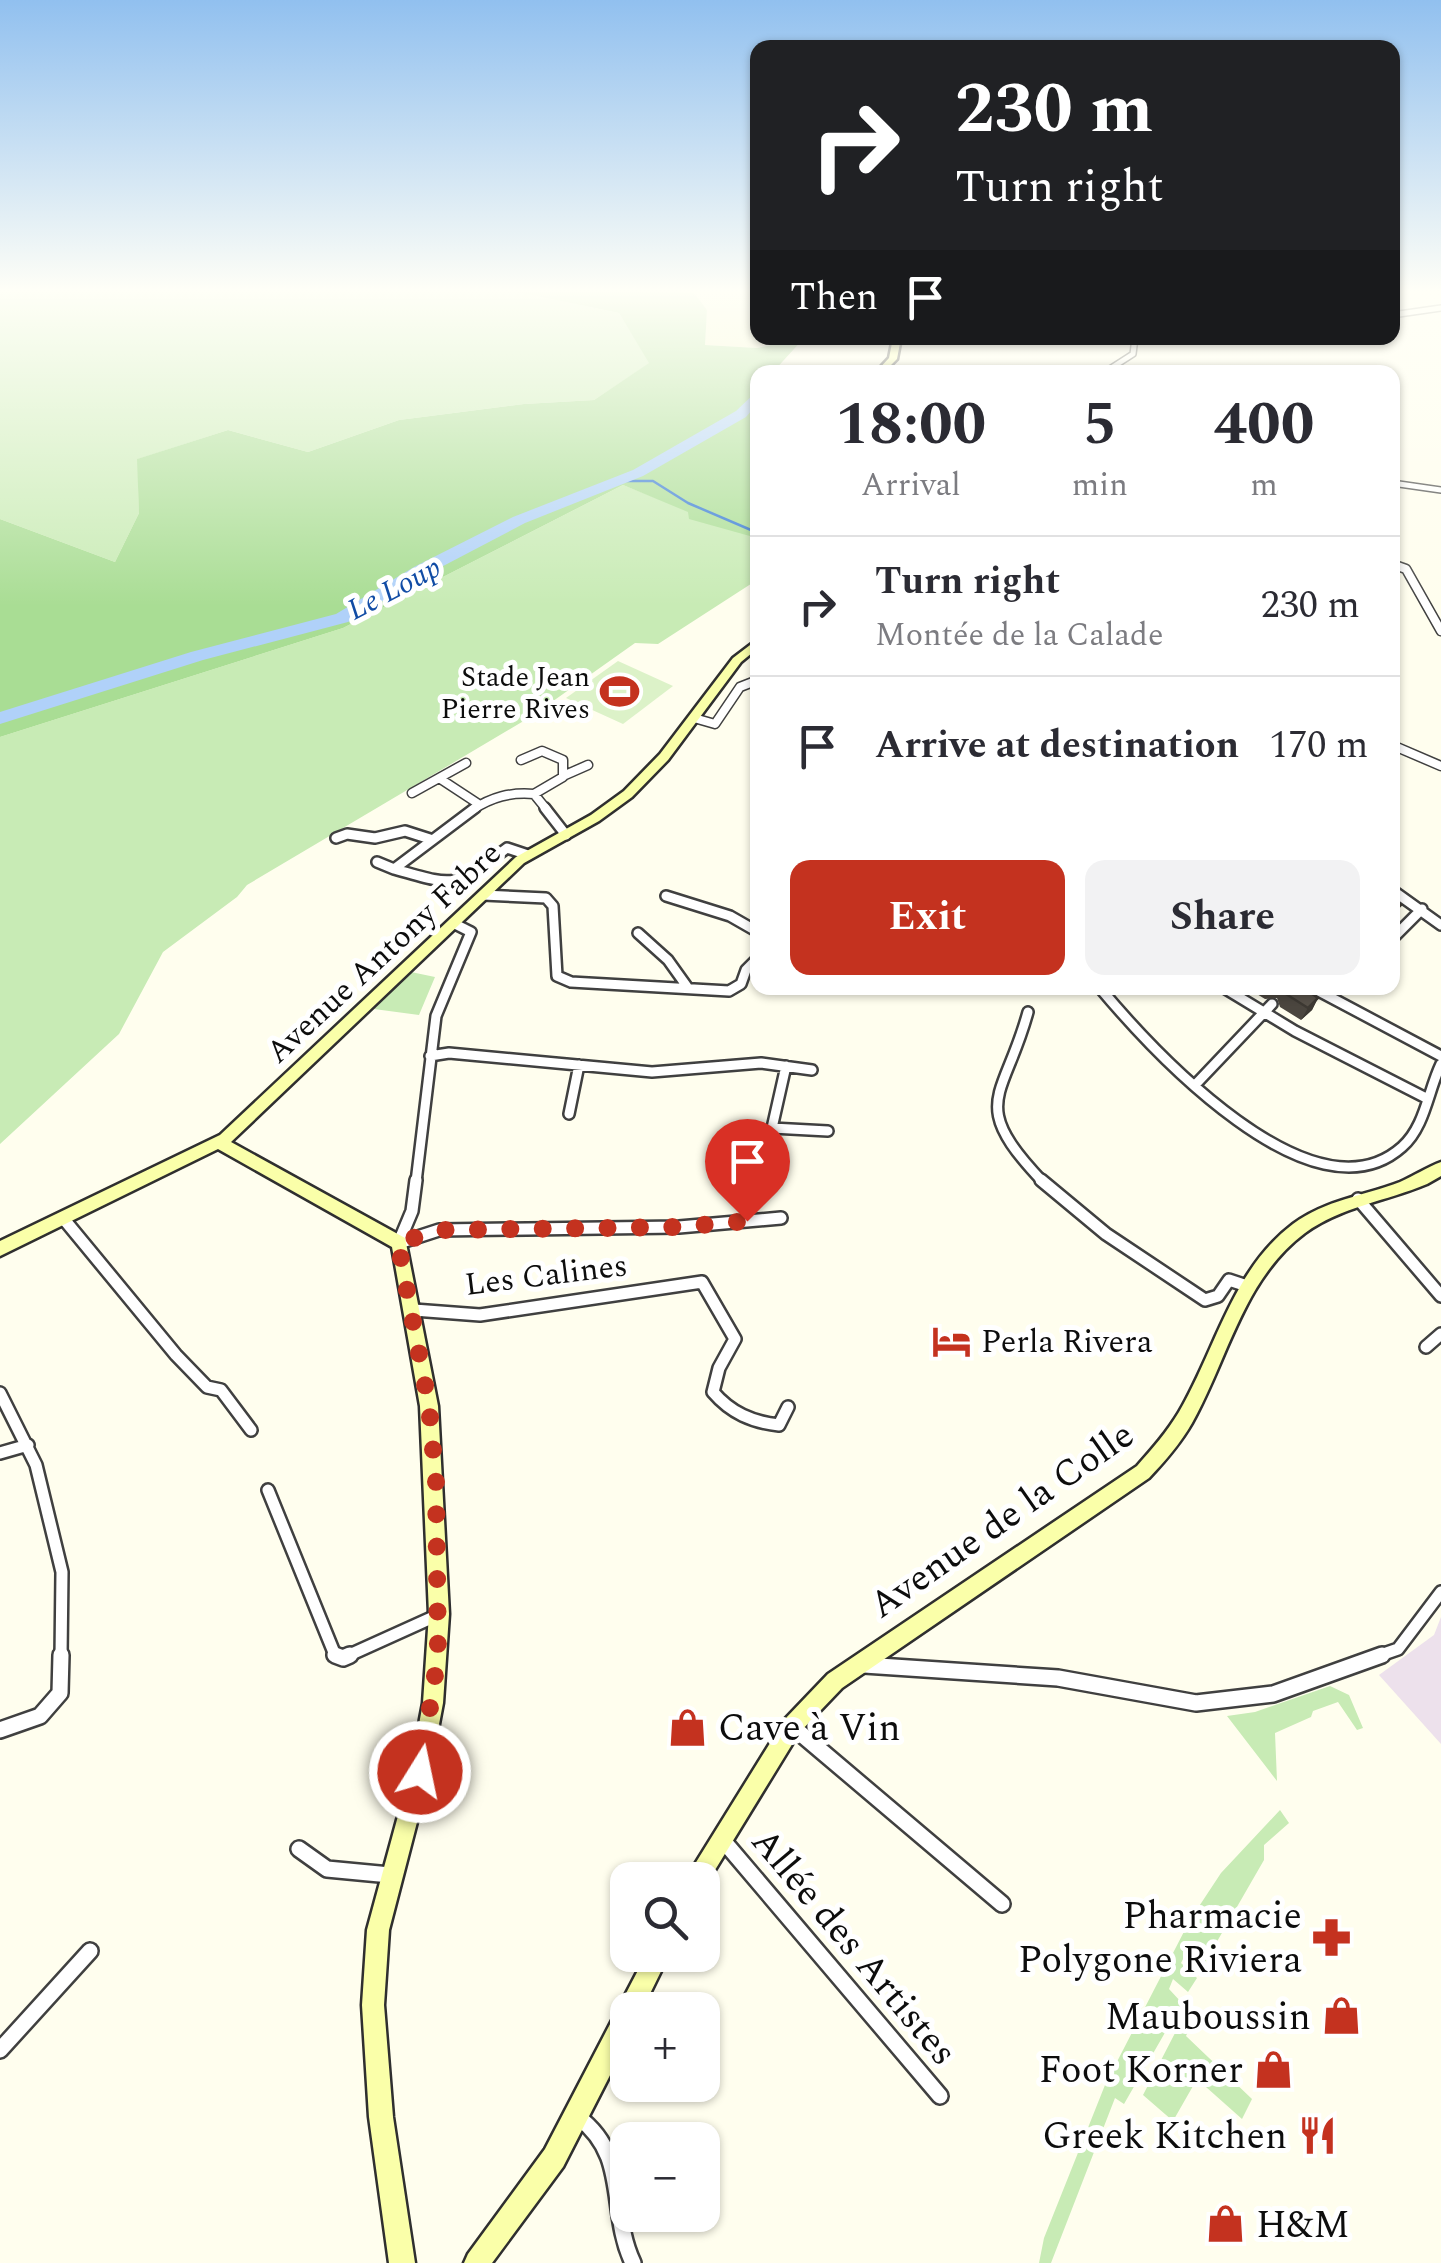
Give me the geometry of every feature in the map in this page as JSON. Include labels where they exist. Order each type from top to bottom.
[{"type":"street","points":[[1400,484],[1441,490]]},
{"type":"street","points":[[1400,567],[1406,569],[1441,630]]},
{"type":"street","name":"Avenue Antony Fabre","points":[[0,1249],[219,1143],[528,855],[628,794],[664,757],[737,660],[750,649]]},
{"type":"street","points":[[694,718],[716,724],[740,687],[750,683]]},
{"type":"street","points":[[1400,748],[1441,766]]},
{"type":"street","points":[[520,760],[546,750],[563,760],[563,776]]},
{"type":"street","points":[[412,794],[466,764]]},
{"type":"street","points":[[394,870],[411,850],[477,803],[520,792],[534,794],[588,765]]},
{"type":"street","points":[[439,778],[477,803]]},
{"type":"street","points":[[534,794],[566,835]]},
{"type":"street","points":[[336,838],[350,832],[376,838],[398,830],[430,839]]},
{"type":"street","points":[[376,862],[448,884],[472,874],[507,848],[528,855]]},
{"type":"street","points":[[483,895],[546,898],[553,906],[557,976],[571,982],[729,991],[741,984],[750,966]]},
{"type":"street","points":[[1400,895],[1441,925]]},
{"type":"street","points":[[666,896],[730,916],[750,927]]},
{"type":"street","points":[[1400,931],[1422,910]]},
{"type":"street","points":[[402,2263],[380,2117],[373,2004],[378,1930],[420,1772],[433,1703],[439,1614],[436,1482],[429,1406],[414,1310],[398,1243],[412,1210],[436,1016],[471,932],[453,923]]},
{"type":"street","points":[[638,933],[668,960],[688,988]]},
{"type":"street","points":[[1106,995],[1151,1049],[1194,1085],[1262,1136],[1329,1167],[1377,1164],[1400,1150],[1422,1120],[1426,1098],[1441,1064]]},
{"type":"street","points":[[1235,995],[1426,1098]]},
{"type":"street","points":[[1326,995],[1441,1056]]},
{"type":"street","points":[[1335,1000],[1340,995]]},
{"type":"street","points":[[1194,1085],[1272,1004]]},
{"type":"street","points":[[1028,1012],[997,1088],[994,1110],[999,1132],[1075,1211],[1188,1291],[1205,1300],[1218,1296],[1229,1280],[1246,1286]]},
{"type":"street","points":[[430,1056],[450,1053],[652,1072],[761,1063],[812,1070]]},
{"type":"street","points":[[569,1114],[579,1065]]},
{"type":"street","points":[[786,1066],[772,1128],[828,1131]]},
{"type":"street","points":[[219,1143],[398,1243],[439,1230],[679,1227],[781,1218]]},
{"type":"street","name":"Avenue de la Colle","points":[[706,1862],[792,1726],[835,1681],[1143,1472],[1162,1455],[1177,1436],[1213,1369],[1246,1286],[1284,1240],[1314,1216],[1404,1186],[1441,1168]]},
{"type":"street","points":[[1358,1199],[1441,1296]]},
{"type":"street","points":[[62,1218],[176,1355],[207,1388],[221,1390],[251,1430]]},
{"type":"street","name":"Les Calines","points":[[414,1310],[480,1314],[702,1282],[735,1339],[719,1368],[713,1392],[726,1408],[759,1424],[778,1425],[788,1407]]},
{"type":"street","points":[[1426,1346],[1441,1334]]},
{"type":"street","points":[[0,1730],[40,1716],[60,1694],[62,1572],[28,1445],[2,1402]]},
{"type":"street","points":[[0,1452],[28,1445]]},
{"type":"street","points":[[268,1490],[334,1654],[343,1658],[439,1614]]},
{"type":"street","points":[[858,1664],[882,1669],[1058,1678],[1196,1703],[1273,1694],[1398,1649],[1441,1592]]},
{"type":"street","points":[[792,1726],[1002,1904]]},
{"type":"street","name":"Allée des Artistes","points":[[720,1837],[940,2096]]},
{"type":"street","points":[[299,1849],[327,1869],[390,1875]]},
{"type":"street","points":[[0,2050],[90,1951]]},
{"type":"street","points":[[477,2263],[554,2158],[610,2050]]},
{"type":"street","points":[[577,2117],[590,2124],[609,2151],[618,2180],[619,2228],[634,2263]]},
{"type":"shaded area","points":[[1441,1617],[1441,1744],[1379,1675],[1434,1635]]},
{"type":"green space","points":[[0,396],[601,396],[594,400],[524,404],[399,420],[308,452],[228,430],[138,459],[139,513],[115,562],[0,519]]},
{"type":"green space","points":[[601,396],[750,396],[750,536],[689,519],[688,512],[623,485],[343,628],[0,737],[0,519],[115,562],[139,513],[137,459],[228,430],[308,452],[399,420],[524,404],[594,400]]},
{"type":"green space","points":[[623,485],[750,535],[750,585],[658,644],[635,643],[532,716],[247,885],[237,897],[163,952],[119,1034],[0,1144],[0,737],[343,628]]},
{"type":"green space","name":"Stade Jean Pierre Rives","points":[[618,661],[673,686],[623,724],[566,698]]},
{"type":"green space","points":[[411,972],[435,977],[419,1015],[374,1009]]},
{"type":"green space","points":[[1330,1686],[1349,1695],[1363,1728],[1357,1730],[1338,1702],[1275,1733],[1277,1781],[1227,1716],[1255,1712]]},
{"type":"green space","points":[[1280,1810],[1289,1823],[1264,1845],[1264,1860],[1200,1971],[1184,1957],[1181,1963],[1197,1978],[1188,1992],[1173,1979],[1169,1989],[1182,2003],[1124,2104],[1115,2098],[1051,2263],[1039,2263],[1044,2238],[1105,2085],[1190,1920],[1221,1873]]},
{"type":"green space","points":[[1189,2006],[1197,2013],[1186,2036],[1252,2099],[1242,2119],[1197,2079],[1173,2121],[1143,2095]]},
{"type":"building","points":[[1288,995],[1318,998],[1308,1008]]},
{"type":"waterway","name":"Le Loup","points":[[0,718],[197,656],[342,618],[420,571],[519,520],[638,473],[741,414],[750,403]]},
{"type":"waterway","points":[[619,481],[653,481],[688,503],[750,530]]},
{"type":"place","name":"Stade Jean Pierre Rives","points":[[620,692]]},
{"type":"place","name":"Perla Rivera","points":[[951,1341]]},
{"type":"place","name":"Cave à Vin","points":[[688,1727]]},
{"type":"place","name":"Pharmacie Polygone Riviera","points":[[1332,1937]]},
{"type":"place","name":"Mauboussin","points":[[1341,2016]]},
{"type":"place","name":"Foot Korner","points":[[1273,2069]]},
{"type":"place","name":"Greek Kitchen","points":[[1317,2135]]},
{"type":"place","name":"H&M","points":[[1226,2224]]},
{"type":"route","points":[[420,1772],[438,1656],[436,1482],[414,1310],[398,1243],[439,1230],[679,1227],[747,1221]]}]
